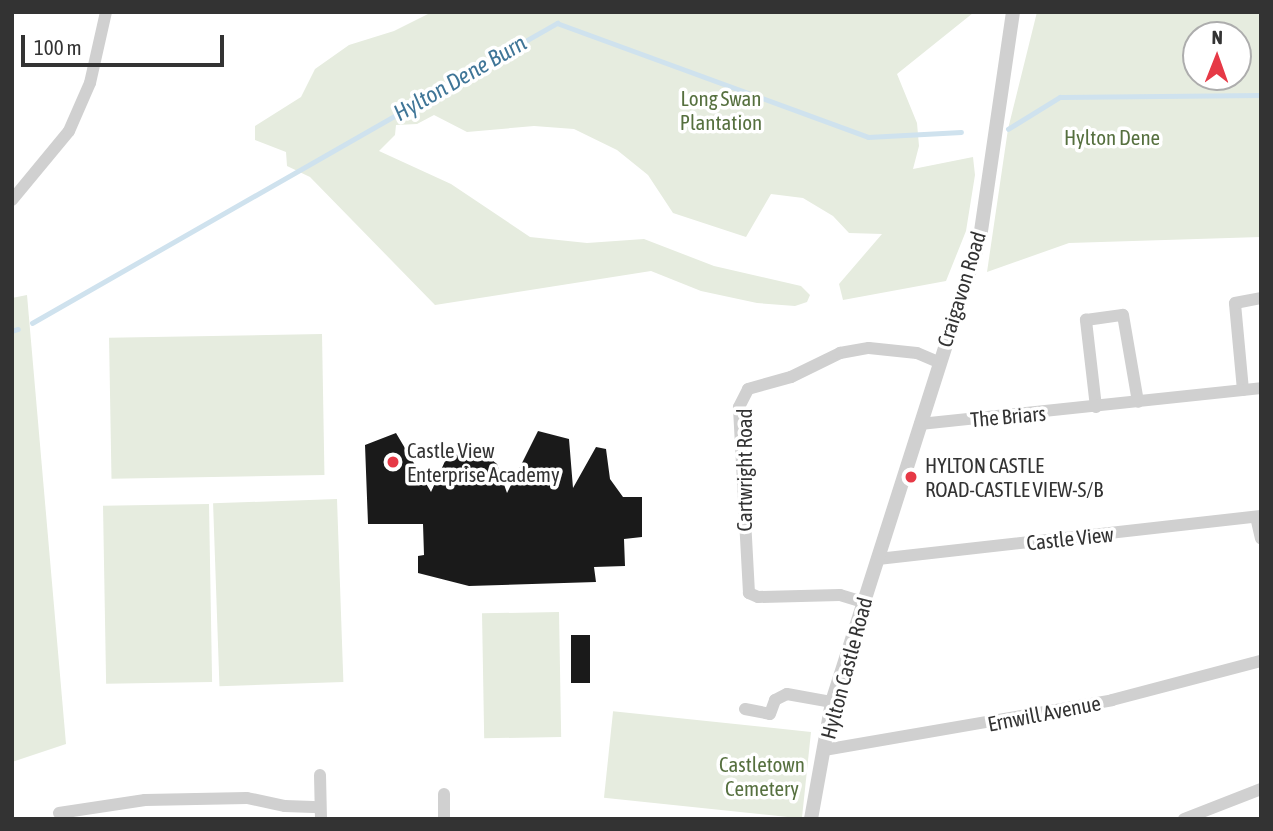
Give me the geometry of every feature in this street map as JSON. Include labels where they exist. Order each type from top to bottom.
[{"type":"street","points":[[12,200],[69,131],[90,83],[106,12]]},
{"type":"street","name":"Craigavon Road","points":[[878,559],[938,362],[980,238],[1013,12]]},
{"type":"street","points":[[1243,390],[1234,303],[1261,298]]},
{"type":"street","points":[[1096,407],[1086,320],[1123,315],[1138,402]]},
{"type":"street","name":"Cartwright Road","points":[[863,603],[839,595],[758,597],[749,593],[739,407],[747,389],[791,377],[840,353],[869,348],[917,353],[938,362]]},
{"type":"street","name":"The Briars","points":[[920,424],[1261,388]]},
{"type":"street","points":[[1259,517],[1261,538]]},
{"type":"street","name":"Castle View","points":[[878,559],[1259,517]]},
{"type":"street","name":"Hylton Castle Road","points":[[811,819],[832,702],[878,559]]},
{"type":"street","name":"Ernwill Avenue","points":[[824,750],[851,749],[1112,700],[1261,661]]},
{"type":"street","points":[[745,709],[770,714],[775,700],[787,694],[832,702]]},
{"type":"street","points":[[59,813],[86,816],[158,800],[247,798],[321,813],[320,775]]},
{"type":"street","points":[[1184,819],[1261,789]]},
{"type":"street","points":[[443,794],[444,819]]},
{"type":"green space","name":"Long Swan Plantation","points":[[432,12],[973,13],[897,74],[917,123],[919,146],[913,169],[973,157],[975,175],[966,231],[946,281],[843,300],[839,284],[882,234],[849,233],[833,216],[803,198],[771,194],[746,237],[673,213],[648,175],[617,150],[574,129],[534,126],[467,132],[434,115],[417,124],[396,125],[395,135],[379,151],[451,184],[530,237],[587,243],[644,239],[714,266],[801,286],[810,295],[807,302],[795,306],[757,303],[701,291],[651,271],[435,305],[310,177],[287,166],[286,152],[255,140],[255,126],[301,97],[315,69],[349,45],[394,31]]},
{"type":"green space","name":"Hylton Dene","points":[[1037,12],[1261,12],[1261,237],[1069,243],[987,272],[1008,129]]},
{"type":"green space","points":[[27,295],[66,744],[12,762],[12,298]]},
{"type":"green space","points":[[322,334],[324,475],[111,479],[109,338]]},
{"type":"green space","points":[[337,499],[343,682],[219,686],[213,503]]},
{"type":"green space","points":[[209,504],[212,682],[106,684],[103,506]]},
{"type":"green space","points":[[559,612],[561,737],[484,738],[482,613]]},
{"type":"green space","name":"Castletown Cemetery","points":[[613,711],[811,732],[802,819],[604,798]]},
{"type":"building","points":[[538,431],[569,439],[573,488],[596,447],[606,449],[610,479],[623,497],[642,497],[642,537],[624,539],[625,566],[594,567],[596,582],[469,586],[418,573],[418,556],[424,555],[423,524],[368,524],[365,445],[396,433],[431,492],[446,459],[467,450],[480,451],[497,464],[507,493]]},
{"type":"building","points":[[571,635],[590,635],[590,683],[571,683]]},
{"type":"waterway","name":"Hylton Dene Burn","points":[[32,323],[557,23],[868,137],[961,132]]},
{"type":"waterway","name":"Hylton Dene Burn","points":[[1008,129],[1060,97],[1261,95]]},
{"type":"waterway","name":"Hylton Dene Burn","points":[[12,331],[18,329]]},
{"type":"place","name":"Castle View Enterprise Academy","points":[[393,462]]},
{"type":"place","name":"HYLTON CASTLE ROAD-CASTLE VIEW-S/B","points":[[911,477]]}]
